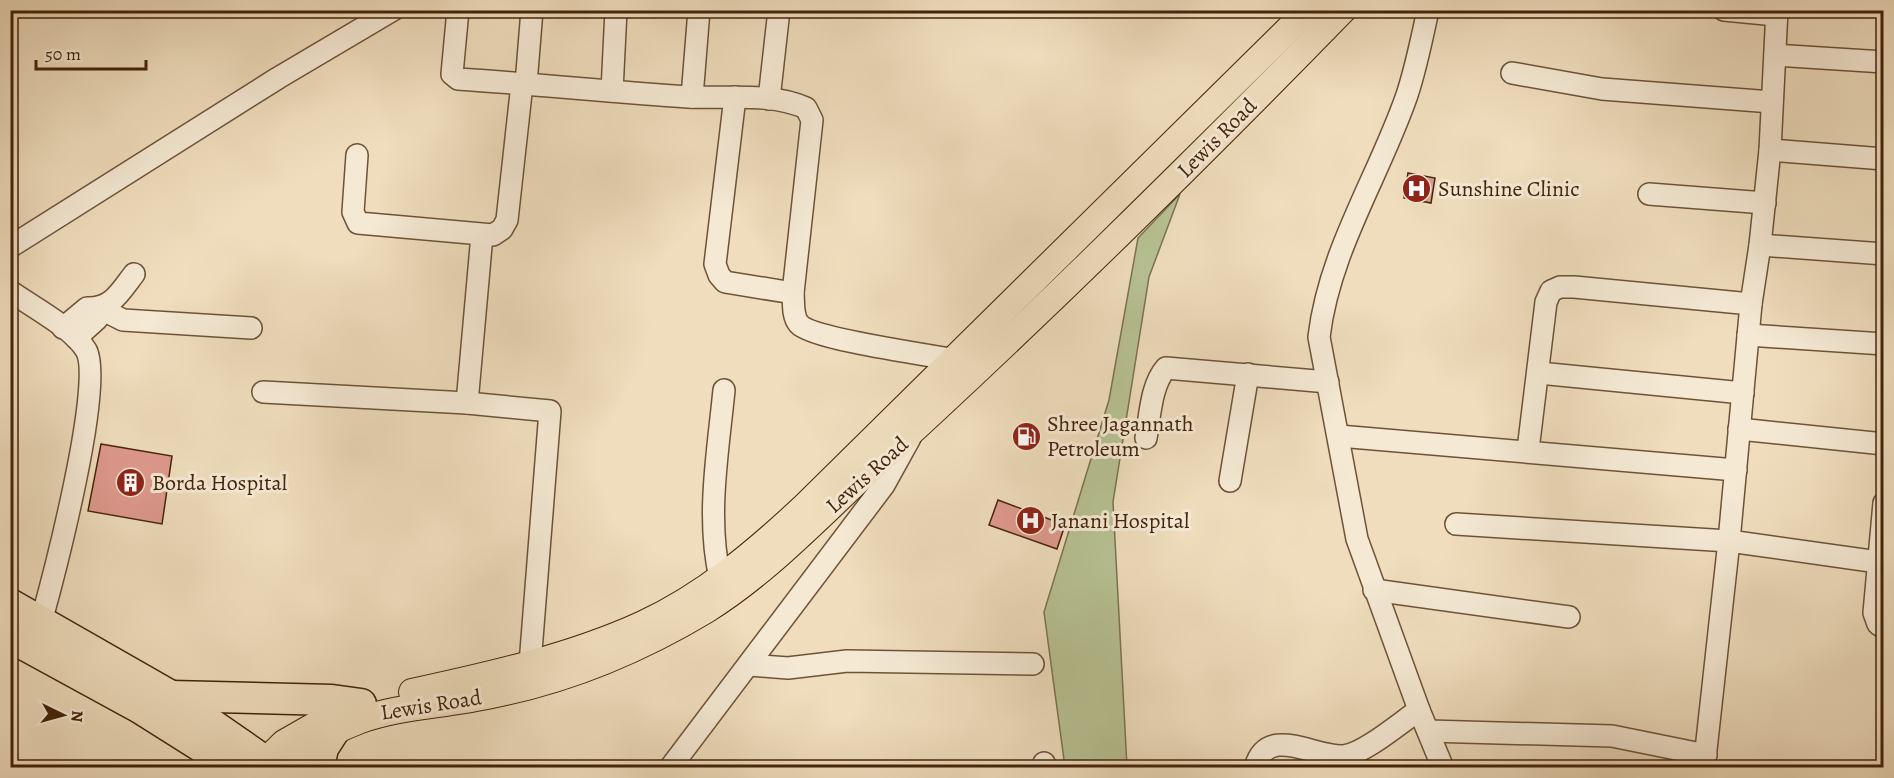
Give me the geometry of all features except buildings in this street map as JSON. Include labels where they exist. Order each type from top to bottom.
[{"type":"highway","points":[[23,625],[171,696],[271,766]]},
{"type":"highway","points":[[23,625],[140,708],[235,768]]},
{"type":"highway","points":[[171,696],[332,700],[361,704]]},
{"type":"highway","points":[[319,768],[323,748],[334,730]]},
{"type":"main road","name":"Lewis Road","points":[[271,766],[284,743],[309,727],[361,704],[530,664],[610,638],[645,623],[720,578],[788,522],[1108,207],[1167,152],[1308,10]]},
{"type":"main road","name":"Lewis Road","points":[[271,766],[334,730],[364,717],[496,694],[562,676],[619,655],[666,633],[737,589],[779,556],[913,432],[1187,170],[1343,10]]},
{"type":"street","points":[[10,247],[278,78],[393,10]]},
{"type":"street","points":[[458,10],[452,74],[454,78],[692,97],[769,99],[796,103],[806,108],[812,120],[794,293],[794,315],[799,324],[809,331],[955,360]]},
{"type":"street","points":[[357,155],[353,212],[358,223],[482,235],[493,235],[502,229],[507,220],[532,10]]},
{"type":"street","points":[[612,91],[616,10]]},
{"type":"street","points":[[692,97],[699,10]]},
{"type":"street","points":[[769,99],[780,10]]},
{"type":"street","points":[[1428,10],[1407,94],[1334,272],[1322,310],[1319,337],[1357,539],[1419,710],[1443,768]]},
{"type":"street","points":[[1428,731],[1612,736],[1705,761],[1730,541],[1751,304],[1765,203],[1777,13],[1724,10]]},
{"type":"street","points":[[1775,55],[1884,62]]},
{"type":"street","points":[[1512,73],[1602,89],[1772,102]]},
{"type":"street","points":[[735,98],[715,264],[719,275],[725,282],[794,293]]},
{"type":"street","points":[[1770,150],[1884,159]]},
{"type":"street","points":[[1649,194],[1765,203]]},
{"type":"street","points":[[466,403],[482,235]]},
{"type":"street","points":[[1760,246],[1884,254]]},
{"type":"street","points":[[69,333],[87,308],[99,308],[113,302],[134,274]]},
{"type":"street","points":[[1528,450],[1546,302],[1551,291],[1560,287],[1751,304]]},
{"type":"street","points":[[10,291],[69,333],[87,350],[92,368],[90,395],[72,493],[23,625]]},
{"type":"street","points":[[99,308],[123,320],[251,328]]},
{"type":"street","points":[[1748,335],[1884,344]]},
{"type":"street","points":[[1146,438],[1156,388],[1160,375],[1166,368],[1328,382]]},
{"type":"street","points":[[1539,373],[1743,393]]},
{"type":"street","points":[[1230,481],[1248,374]]},
{"type":"street","points":[[720,578],[716,562],[713,510],[724,390]]},
{"type":"street","points":[[263,392],[543,408],[551,414],[530,664]]},
{"type":"street","points":[[1740,429],[1884,444]]},
{"type":"street","points":[[670,768],[885,484],[913,432]]},
{"type":"street","points":[[1339,436],[1528,450],[1736,470]]},
{"type":"street","points":[[1884,503],[1874,613],[1878,624],[1884,628]]},
{"type":"street","points":[[1456,524],[1730,541],[1878,562]]},
{"type":"street","points":[[1374,590],[1569,617]]},
{"type":"street","points":[[750,665],[788,668],[847,661],[1033,664]]},
{"type":"street","points":[[1255,768],[1258,757],[1267,747],[1285,744],[1344,756],[1359,751],[1419,710]]},
{"type":"green space","points":[[1180,194],[1149,277],[1113,502],[1127,767],[1065,767],[1044,612],[1109,400],[1138,238]]},
{"type":"place","name":"Sunshine Clinic","points":[[1417,189]]},
{"type":"place","name":"Shree Jagannath Petroleum","points":[[1026,437]]},
{"type":"place","name":"Borda Hospital","points":[[131,483]]},
{"type":"place","name":"Janani Hospital","points":[[1030,521]]}]
